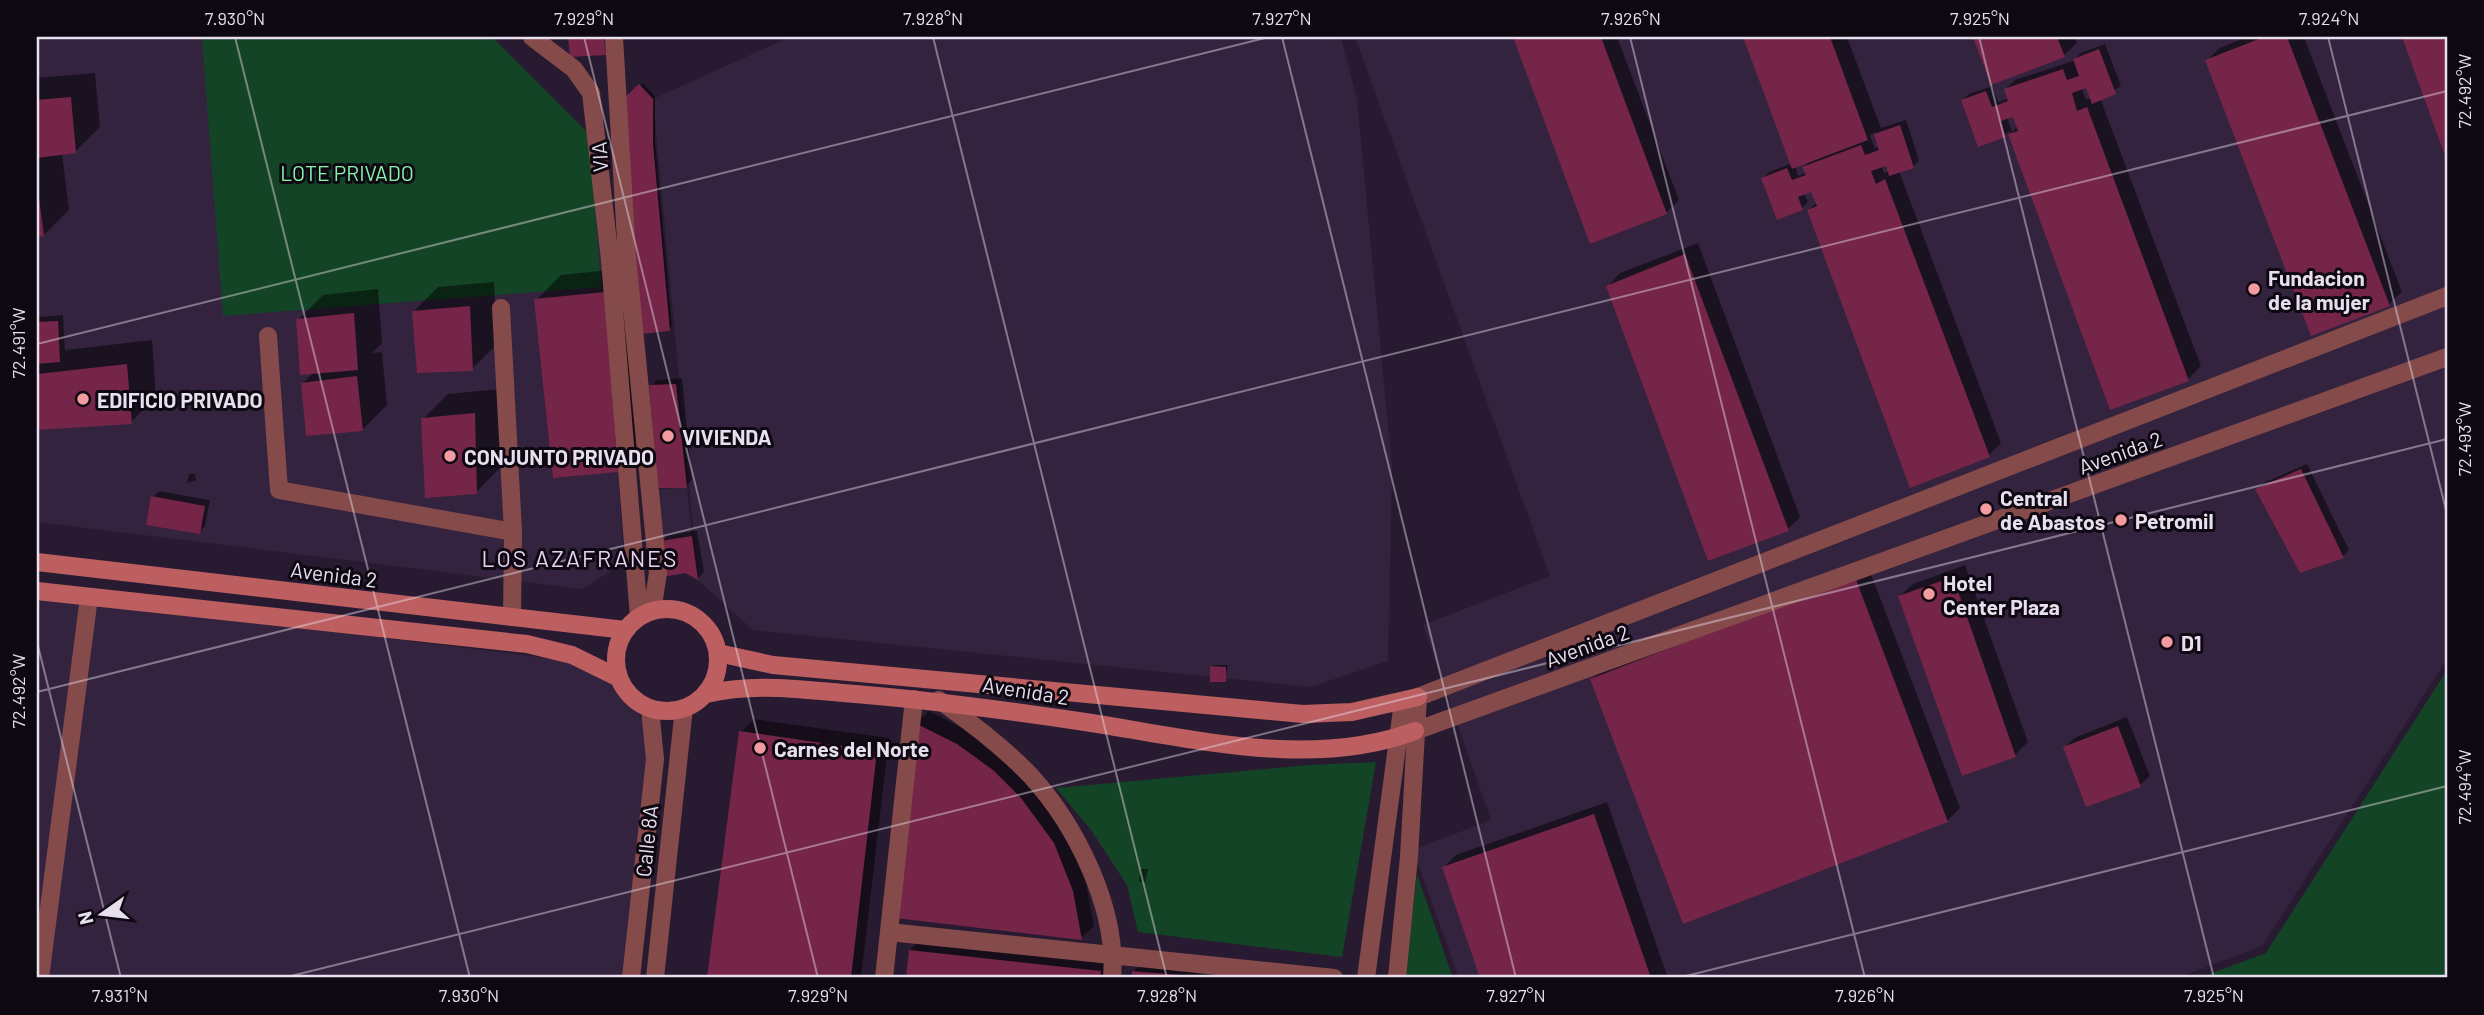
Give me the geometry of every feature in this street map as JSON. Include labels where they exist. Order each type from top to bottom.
[{"type":"street","points":[[532,37],[574,69],[591,93],[619,258],[658,573],[645,614]]},
{"type":"street","name":"VIA","points":[[614,37],[619,258]]},
{"type":"street","name":"Avenida 2","points":[[718,653],[773,665],[1303,715],[1352,712],[1410,700],[2447,296]]},
{"type":"street","points":[[501,307],[513,532],[512,617]]},
{"type":"street","points":[[268,336],[279,490],[513,532]]},
{"type":"street","name":"Avenida 2","points":[[706,694],[734,687],[771,687],[938,700],[1236,745],[1312,750],[1407,734],[2447,357]]},
{"type":"street","name":"Avenida 2","points":[[37,562],[625,630]]},
{"type":"street","points":[[37,591],[527,644],[572,655],[619,678]]},
{"type":"street","points":[[40,978],[89,597]]},
{"type":"street","points":[[669,608],[686,612],[701,622],[712,636],[718,653],[714,681],[706,694],[684,708],[650,709],[626,691],[619,678],[616,662],[618,645],[625,630],[645,614],[669,608]]},
{"type":"street","points":[[884,978],[914,699]]},
{"type":"street","points":[[938,700],[981,730],[1031,777],[1070,830],[1090,866],[1107,920],[1114,957],[1112,978]]},
{"type":"street","points":[[1366,978],[1407,734],[1410,700]]},
{"type":"street","name":"Calle 8A","points":[[654,978],[684,708]]},
{"type":"street","name":"Calle 8A","points":[[631,978],[655,759],[650,709]]},
{"type":"street","points":[[1397,978],[1409,857],[1407,734]]},
{"type":"street","points":[[889,932],[1334,978]]},
{"type":"shaded area","points":[[37,37],[492,37],[589,134],[610,354],[624,562],[583,589],[37,522]]},
{"type":"shaded area","points":[[790,37],[1341,37],[1357,100],[1392,468],[1388,661],[1311,687],[753,630],[698,580],[653,99]]},
{"type":"shaded area","name":"Central de Abastos","points":[[1355,37],[2447,37],[2447,659],[2262,946],[2177,978],[1459,978],[1413,850],[1491,820],[1423,625],[1550,576]]},
{"type":"shaded area","points":[[687,488],[692,536],[660,541],[655,489]]},
{"type":"shaded area","points":[[37,595],[562,660],[624,688],[642,719],[648,760],[623,978],[37,978]]},
{"type":"green space","name":"LOTE PRIVADO","points":[[202,37],[492,37],[589,134],[601,287],[223,316]]},
{"type":"green space","points":[[2447,670],[2447,978],[2199,978],[2266,953]]},
{"type":"green space","points":[[1376,762],[1342,957],[1138,932],[1127,885],[1091,830],[1056,788],[1310,765]]},
{"type":"green space","points":[[1417,874],[1453,978],[1405,978]]},
{"type":"building","points":[[568,37],[604,37],[606,55],[570,57]]},
{"type":"building","points":[[1513,37],[1601,37],[1667,214],[1590,244]]},
{"type":"building","points":[[1743,37],[1830,37],[1868,140],[1792,169]]},
{"type":"building","points":[[1973,37],[2057,37],[2065,57],[1991,85]]},
{"type":"building","points":[[2264,37],[2287,37],[2390,306],[2311,336],[2205,60]]},
{"type":"building","points":[[2402,37],[2447,37],[2447,161]]},
{"type":"building","points":[[2099,49],[2116,94],[2092,104],[2086,88],[2072,93],[2077,111],[2087,107],[2189,381],[2110,410],[2008,134],[2018,131],[2013,117],[2001,121],[2006,137],[1978,147],[1961,100],[1986,91],[1992,107],[2008,101],[2004,89],[2063,69],[2067,80],[2079,76],[2073,59]]},
{"type":"building","points":[[639,84],[653,99],[653,144],[670,331],[641,334],[624,98]]},
{"type":"building","points":[[71,97],[76,153],[37,158],[37,100]]},
{"type":"building","points":[[1900,125],[1914,168],[1889,176],[1886,166],[1871,171],[1876,184],[1885,179],[1990,457],[1910,488],[1807,210],[1817,206],[1811,192],[1798,197],[1803,210],[1777,220],[1761,178],[1787,168],[1792,180],[1806,175],[1802,167],[1861,145],[1865,155],[1879,150],[1874,134]]},
{"type":"building","points":[[37,182],[44,236],[37,237]]},
{"type":"building","points":[[1685,254],[1789,531],[1708,561],[1606,286]]},
{"type":"building","points":[[605,292],[618,472],[553,478],[534,299]]},
{"type":"building","points":[[470,306],[473,371],[417,373],[412,311]]},
{"type":"building","points":[[354,313],[358,370],[300,375],[296,319]]},
{"type":"building","points":[[58,321],[60,362],[37,364],[37,322]]},
{"type":"building","name":"EDIFICIO PRIVADO","points":[[127,364],[132,424],[37,430],[37,374]]},
{"type":"building","points":[[357,376],[363,431],[306,436],[301,383]]},
{"type":"building","name":"VIVIENDA","points":[[676,384],[687,488],[658,488],[649,385]]},
{"type":"building","name":"CONJUNTO PRIVADO","points":[[475,413],[477,494],[425,498],[421,418]]},
{"type":"building","points":[[2301,469],[2344,558],[2300,573],[2255,489]]},
{"type":"building","points":[[151,496],[205,506],[200,534],[146,525]]},
{"type":"building","points":[[692,536],[698,580],[685,573],[663,577],[660,541]]},
{"type":"building","points":[[1855,577],[1948,822],[1683,924],[1590,679]]},
{"type":"building","points":[[1953,577],[2016,757],[1962,776],[1898,596]]},
{"type":"building","points":[[1210,666],[1226,667],[1226,682],[1210,682]]},
{"type":"building","points":[[915,723],[957,744],[993,770],[1021,798],[1054,843],[1073,891],[1082,940],[895,918]]},
{"type":"building","points":[[2118,726],[2141,787],[2086,807],[2063,747]]},
{"type":"building","points":[[739,731],[877,751],[851,978],[707,978]]},
{"type":"building","points":[[1594,814],[1651,978],[1480,978],[1442,867]]},
{"type":"building","points":[[909,950],[1101,971],[1100,978],[906,978]]},
{"type":"building","points":[[1132,971],[1192,976],[1192,978],[1132,978]]},
{"type":"place","name":"Fundacion de la mujer","points":[[2254,289]]},
{"type":"place","name":"EDIFICIO PRIVADO","points":[[83,399]]},
{"type":"place","name":"VIVIENDA","points":[[668,436]]},
{"type":"place","name":"CONJUNTO PRIVADO","points":[[450,456]]},
{"type":"place","name":"Central de Abastos","points":[[1986,509]]},
{"type":"place","name":"Petromil","points":[[2121,520]]},
{"type":"place","name":"Hotel Center Plaza","points":[[1929,594]]},
{"type":"place","name":"D1","points":[[2167,642]]},
{"type":"place","name":"Carnes del Norte","points":[[760,748]]},
{"type":"district","name":"LOS AZAFRANES","points":[[580,558]]}]
